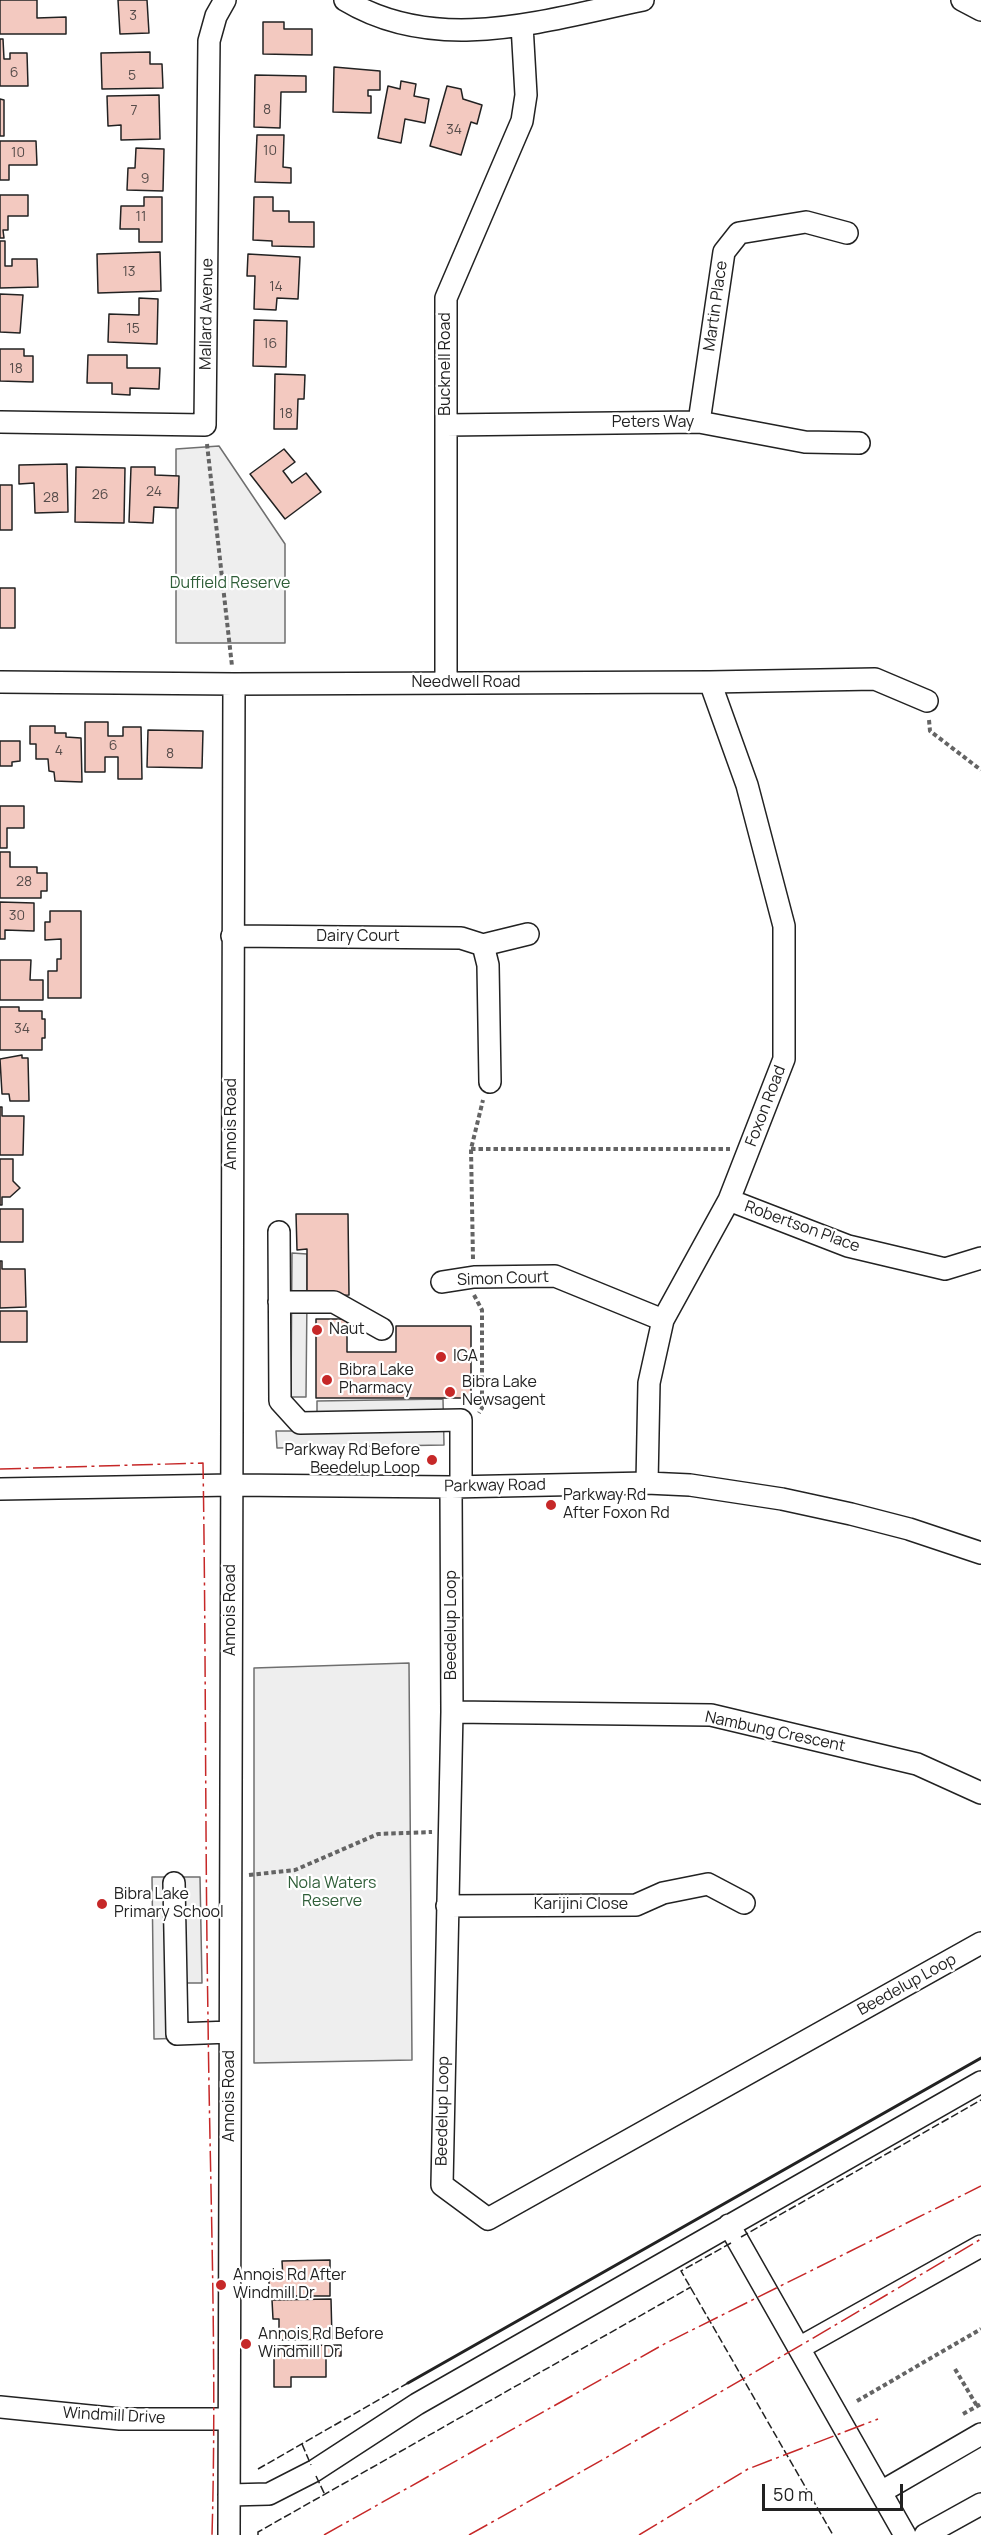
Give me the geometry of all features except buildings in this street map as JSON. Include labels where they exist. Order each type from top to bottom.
[{"type":"street","name":"Mallard Avenue","points":[[206,425],[210,41],[216,16],[225,0]]},
{"type":"street","points":[[345,0],[381,18],[418,27],[451,31],[484,31],[522,25],[643,0]]},
{"type":"street","points":[[962,0],[981,10]]},
{"type":"street","name":"Bucknell Road","points":[[446,683],[446,298],[522,121],[526,95],[522,25]]},
{"type":"street","name":"Martin Place","points":[[699,422],[724,252],[739,233],[807,222],[847,233]]},
{"type":"street","points":[[0,422],[206,425]]},
{"type":"street","name":"Peters Way","points":[[446,425],[699,422],[805,442],[859,443]]},
{"type":"street","name":"Needwell Road","points":[[0,682],[234,684],[876,679],[927,701]]},
{"type":"street","name":"Foxon Road","points":[[646,1483],[649,1383],[663,1320],[729,1200],[784,1059],[784,926],[747,785],[710,682]]},
{"type":"street","name":"Annois Road","points":[[229,2535],[234,684]]},
{"type":"street","name":"Dairy Court","points":[[232,936],[461,938],[483,945],[528,934]]},
{"type":"street","points":[[483,945],[488,964],[490,1082]]},
{"type":"street","name":"Robertson Place","points":[[729,1200],[848,1246],[945,1269],[981,1258]]},
{"type":"street","points":[[279,1232],[279,1302],[334,1302],[382,1329]]},
{"type":"street","name":"Simon Court","points":[[442,1282],[469,1278],[555,1276],[663,1320]]},
{"type":"street","name":"Beedelup Loop","points":[[279,1302],[280,1401],[300,1423],[461,1420],[456,1486],[442,2185],[488,2219],[981,1943]]},
{"type":"street","name":"Parkway Road","points":[[0,1489],[232,1485],[456,1486],[646,1483],[725,1489],[782,1499],[909,1529],[981,1553]]},
{"type":"street","name":"Nambung Crescent","points":[[452,1712],[711,1715],[918,1764],[981,1793]]},
{"type":"street","points":[[174,1883],[177,2034],[230,2032]]},
{"type":"street","name":"Karijini Close","points":[[447,1906],[636,1905],[663,1893],[708,1884],[744,1903]]},
{"type":"street","points":[[229,2495],[269,2494],[314,2471],[417,2404],[981,2082]]},
{"type":"street","points":[[729,2225],[906,2535]]},
{"type":"street","points":[[799,2348],[981,2246]]},
{"type":"street","name":"Windmill Drive","points":[[0,2407],[120,2419],[229,2419]]},
{"type":"street","points":[[881,2492],[981,2434]]},
{"type":"street","points":[[925,2535],[981,2504]]},
{"type":"path","points":[[206,425],[234,684]]},
{"type":"path","points":[[927,701],[930,731],[981,770]]},
{"type":"path","points":[[479,1422],[479,1412],[482,1408],[482,1310],[469,1278],[471,1149],[490,1082]]},
{"type":"path","points":[[471,1149],[738,1149],[748,1153]]},
{"type":"path","points":[[231,1878],[295,1870],[378,1834],[449,1831]]},
{"type":"path","points":[[856,2401],[981,2329]]},
{"type":"path","points":[[955,2369],[979,2405],[963,2414]]},
{"type":"green space","name":"Duffield Reserve","points":[[219,446],[285,544],[285,643],[176,643],[176,449]]},
{"type":"green space","name":"Nola Waters Reserve","points":[[409,1663],[412,2060],[254,2063],[254,1668]]},
{"type":"shaded area","points":[[292,1253],[307,1254],[306,1397],[291,1397]]},
{"type":"shaded area","points":[[443,1399],[444,1445],[277,1448],[276,1431],[317,1431],[317,1401]]},
{"type":"shaded area","points":[[152,1877],[200,1877],[202,1983],[186,1983],[186,2038],[154,2039]]},
{"type":"fence","points":[[741,2237],[981,2100]]},
{"type":"fence","points":[[731,2243],[681,2271],[833,2535]]},
{"type":"fence","points":[[258,2535],[258,2532],[691,2287]]},
{"type":"fence","points":[[258,2469],[408,2383]]},
{"type":"fence","points":[[302,2444],[311,2465]]},
{"type":"fence","points":[[316,2476],[325,2495]]},
{"type":"wall","points":[[408,2383],[981,2058]]},
{"type":"power","points":[[0,1469],[203,1463],[213,2341],[212,2535]]},
{"type":"power","points":[[324,2535],[666,2343],[981,2186]]},
{"type":"power","points":[[469,2535],[726,2389],[981,2239]]},
{"type":"power","points":[[639,2535],[748,2469],[878,2419]]},
{"type":"place","name":"Naut","points":[[317,1330]]},
{"type":"place","name":"IGA","points":[[441,1357]]},
{"type":"place","name":"Bibra Lake Pharmacy","points":[[327,1380]]},
{"type":"place","name":"Bibra Lake Newsagent","points":[[450,1392]]},
{"type":"place","name":"Parkway Rd Before Beedelup Loop","points":[[432,1460]]},
{"type":"place","name":"Parkway Rd After Foxon Rd","points":[[551,1505]]},
{"type":"place","name":"Bibra Lake Primary School","points":[[102,1904]]},
{"type":"place","name":"Annois Rd After Windmill Dr","points":[[221,2285]]},
{"type":"place","name":"Annois Rd Before Windmill Dr","points":[[246,2344]]}]
